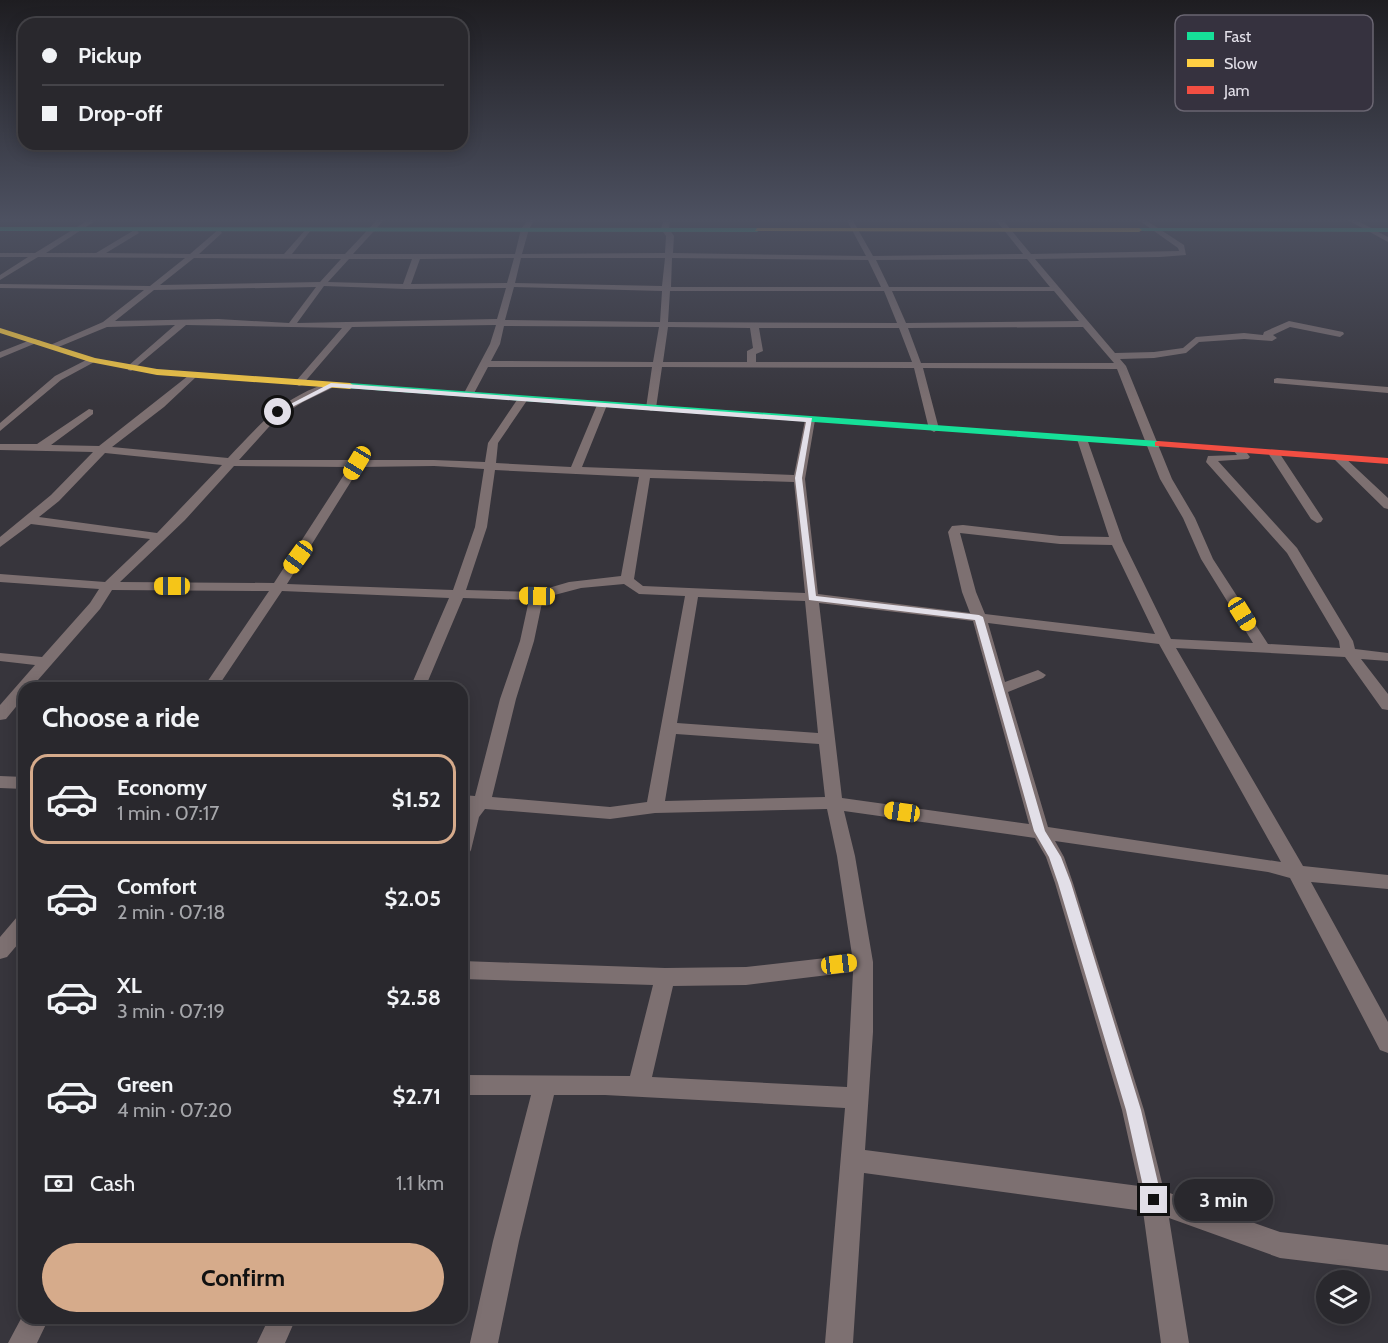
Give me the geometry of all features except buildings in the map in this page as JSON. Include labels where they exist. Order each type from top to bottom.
[{"type":"main road","points":[[0,330],[93,360],[131,368],[193,375],[1388,461]]},
{"type":"street","points":[[52,346],[106,324],[160,282]]},
{"type":"street","points":[[291,326],[324,282]]},
{"type":"street","points":[[406,287],[408,282]]},
{"type":"street","points":[[468,395],[495,344],[513,282]]},
{"type":"street","points":[[651,408],[664,323],[666,282]]},
{"type":"street","points":[[882,282],[919,366],[934,429]]},
{"type":"street","points":[[1049,282],[1120,366],[1166,479],[1189,518],[1207,559],[1263,648]]},
{"type":"street","points":[[0,286],[152,288],[322,284],[665,289],[1055,289]]},
{"type":"street","points":[[106,324],[218,322],[291,326],[500,322],[754,325],[1085,324]]},
{"type":"street","points":[[131,368],[182,324]]},
{"type":"street","points":[[1112,356],[1154,355],[1186,350],[1196,340],[1244,336],[1272,338],[1267,334],[1289,324],[1340,334]]},
{"type":"street","points":[[1322,330],[1346,324]]},
{"type":"street","points":[[299,383],[349,325]]},
{"type":"street","points":[[752,366],[752,351],[758,351],[754,325]]},
{"type":"street","points":[[0,355],[36,341]]},
{"type":"street","points":[[0,428],[58,378],[93,360]]},
{"type":"street","points":[[485,364],[1120,366]]},
{"type":"street","points":[[0,543],[55,498],[102,449],[160,405],[193,375]]},
{"type":"street","points":[[1277,381],[1388,390]]},
{"type":"street","points":[[29,682],[95,606],[108,586],[159,537],[278,412],[331,385]]},
{"type":"street","points":[[420,682],[458,594],[481,527],[493,443],[523,399]]},
{"type":"street","points":[[576,469],[602,405]]},
{"type":"street","points":[[39,448],[88,412]]},
{"type":"street","points":[[810,420],[799,478],[834,803],[846,856],[862,962],[862,1032],[839,1343]]},
{"type":"street","points":[[1082,439],[1117,542],[1166,642],[1298,873],[1388,1043]]},
{"type":"street","points":[[0,447],[102,449],[231,463],[434,463],[645,474],[799,478]]},
{"type":"street","points":[[1240,451],[1244,457],[1242,458],[1212,458],[1212,462],[1292,551],[1346,641],[1349,652],[1388,705]]},
{"type":"street","points":[[1274,453],[1317,519]]},
{"type":"street","points":[[1339,458],[1388,505]]},
{"type":"street","points":[[214,682],[276,587],[319,528],[357,463]]},
{"type":"street","points":[[627,580],[645,474]]},
{"type":"street","points":[[29,520],[159,537]]},
{"type":"street","points":[[1117,542],[1060,540],[956,529],[954,532],[969,592],[979,617],[1040,831],[1055,857],[1064,883],[1133,1110],[1154,1200],[1175,1343]]},
{"type":"street","points":[[0,578],[108,586],[276,587],[537,596],[548,591],[590,583],[627,580],[639,590],[812,598],[1166,642],[1349,652],[1388,657]]},
{"type":"street","points":[[656,807],[692,593]]},
{"type":"street","points":[[468,827],[471,815],[482,801],[508,699],[527,641],[537,596]]},
{"type":"street","points":[[0,657],[46,662]]},
{"type":"street","points":[[1000,690],[1038,675]]},
{"type":"street","points":[[0,715],[18,694]]},
{"type":"street","points":[[671,728],[827,739]]},
{"type":"street","points":[[0,782],[18,783]]},
{"type":"street","points":[[468,801],[610,813],[656,807],[834,803],[1268,865],[1298,873],[1388,882]]},
{"type":"street","points":[[0,951],[18,930]]},
{"type":"street","points":[[468,970],[665,977],[746,976],[862,962]]},
{"type":"street","points":[[639,1087],[665,977]]},
{"type":"street","points":[[468,1085],[639,1087],[857,1098]]},
{"type":"street","points":[[484,1343],[546,1086]]},
{"type":"street","points":[[853,1160],[1154,1200],[1280,1245],[1388,1258]]},
{"type":"street","points":[[22,1343],[33,1324]]},
{"type":"street","points":[[271,1343],[280,1324]]},
{"type":"traffic: fast","points":[[350,386],[1158,444]]},
{"type":"traffic: slow","points":[[0,330],[93,360],[157,372],[350,386]]},
{"type":"traffic: jam","points":[[1158,444],[1388,461]]},
{"type":"route","points":[[278,412],[331,385],[810,420],[799,478],[812,598],[979,617],[1040,831],[1055,857],[1064,883],[1133,1110],[1154,1200]]}]
